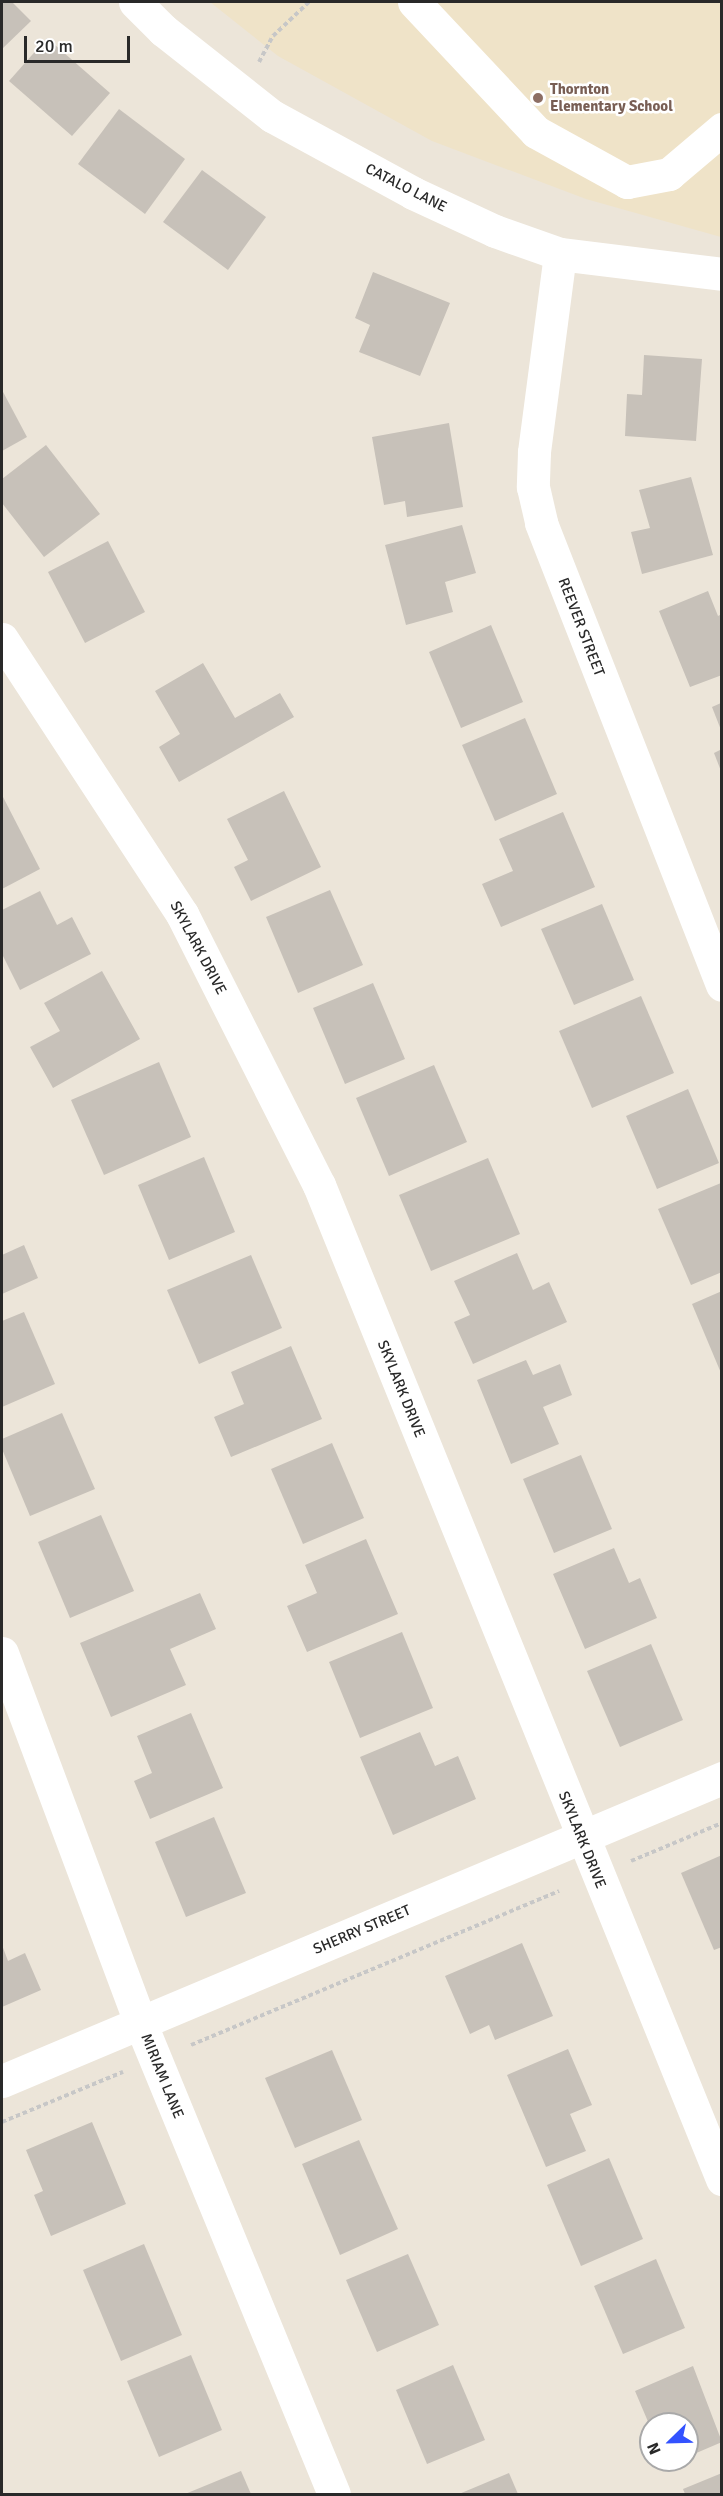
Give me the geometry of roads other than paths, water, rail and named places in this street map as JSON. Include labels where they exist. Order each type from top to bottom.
[{"type":"street","name":"CATALO LANE","points":[[135,2],[163,30],[272,116],[413,193],[495,231],[560,254],[722,274]]},
{"type":"street","points":[[414,2],[536,132],[627,182],[669,174],[721,129]]},
{"type":"street","name":"REEVER STREET","points":[[560,254],[534,452],[533,487],[541,523],[722,984]]},
{"type":"street","name":"SKYLARK DRIVE","points":[[2,639],[182,914],[319,1185],[722,2179]]},
{"type":"street","name":"MIRIAM LANE","points":[[2,1653],[140,2022],[334,2494]]},
{"type":"street","name":"SHERRY STREET","points":[[2,2081],[722,1778]]},
{"type":"place","name":"Thornton Elementary School","points":[[538,98]]}]
